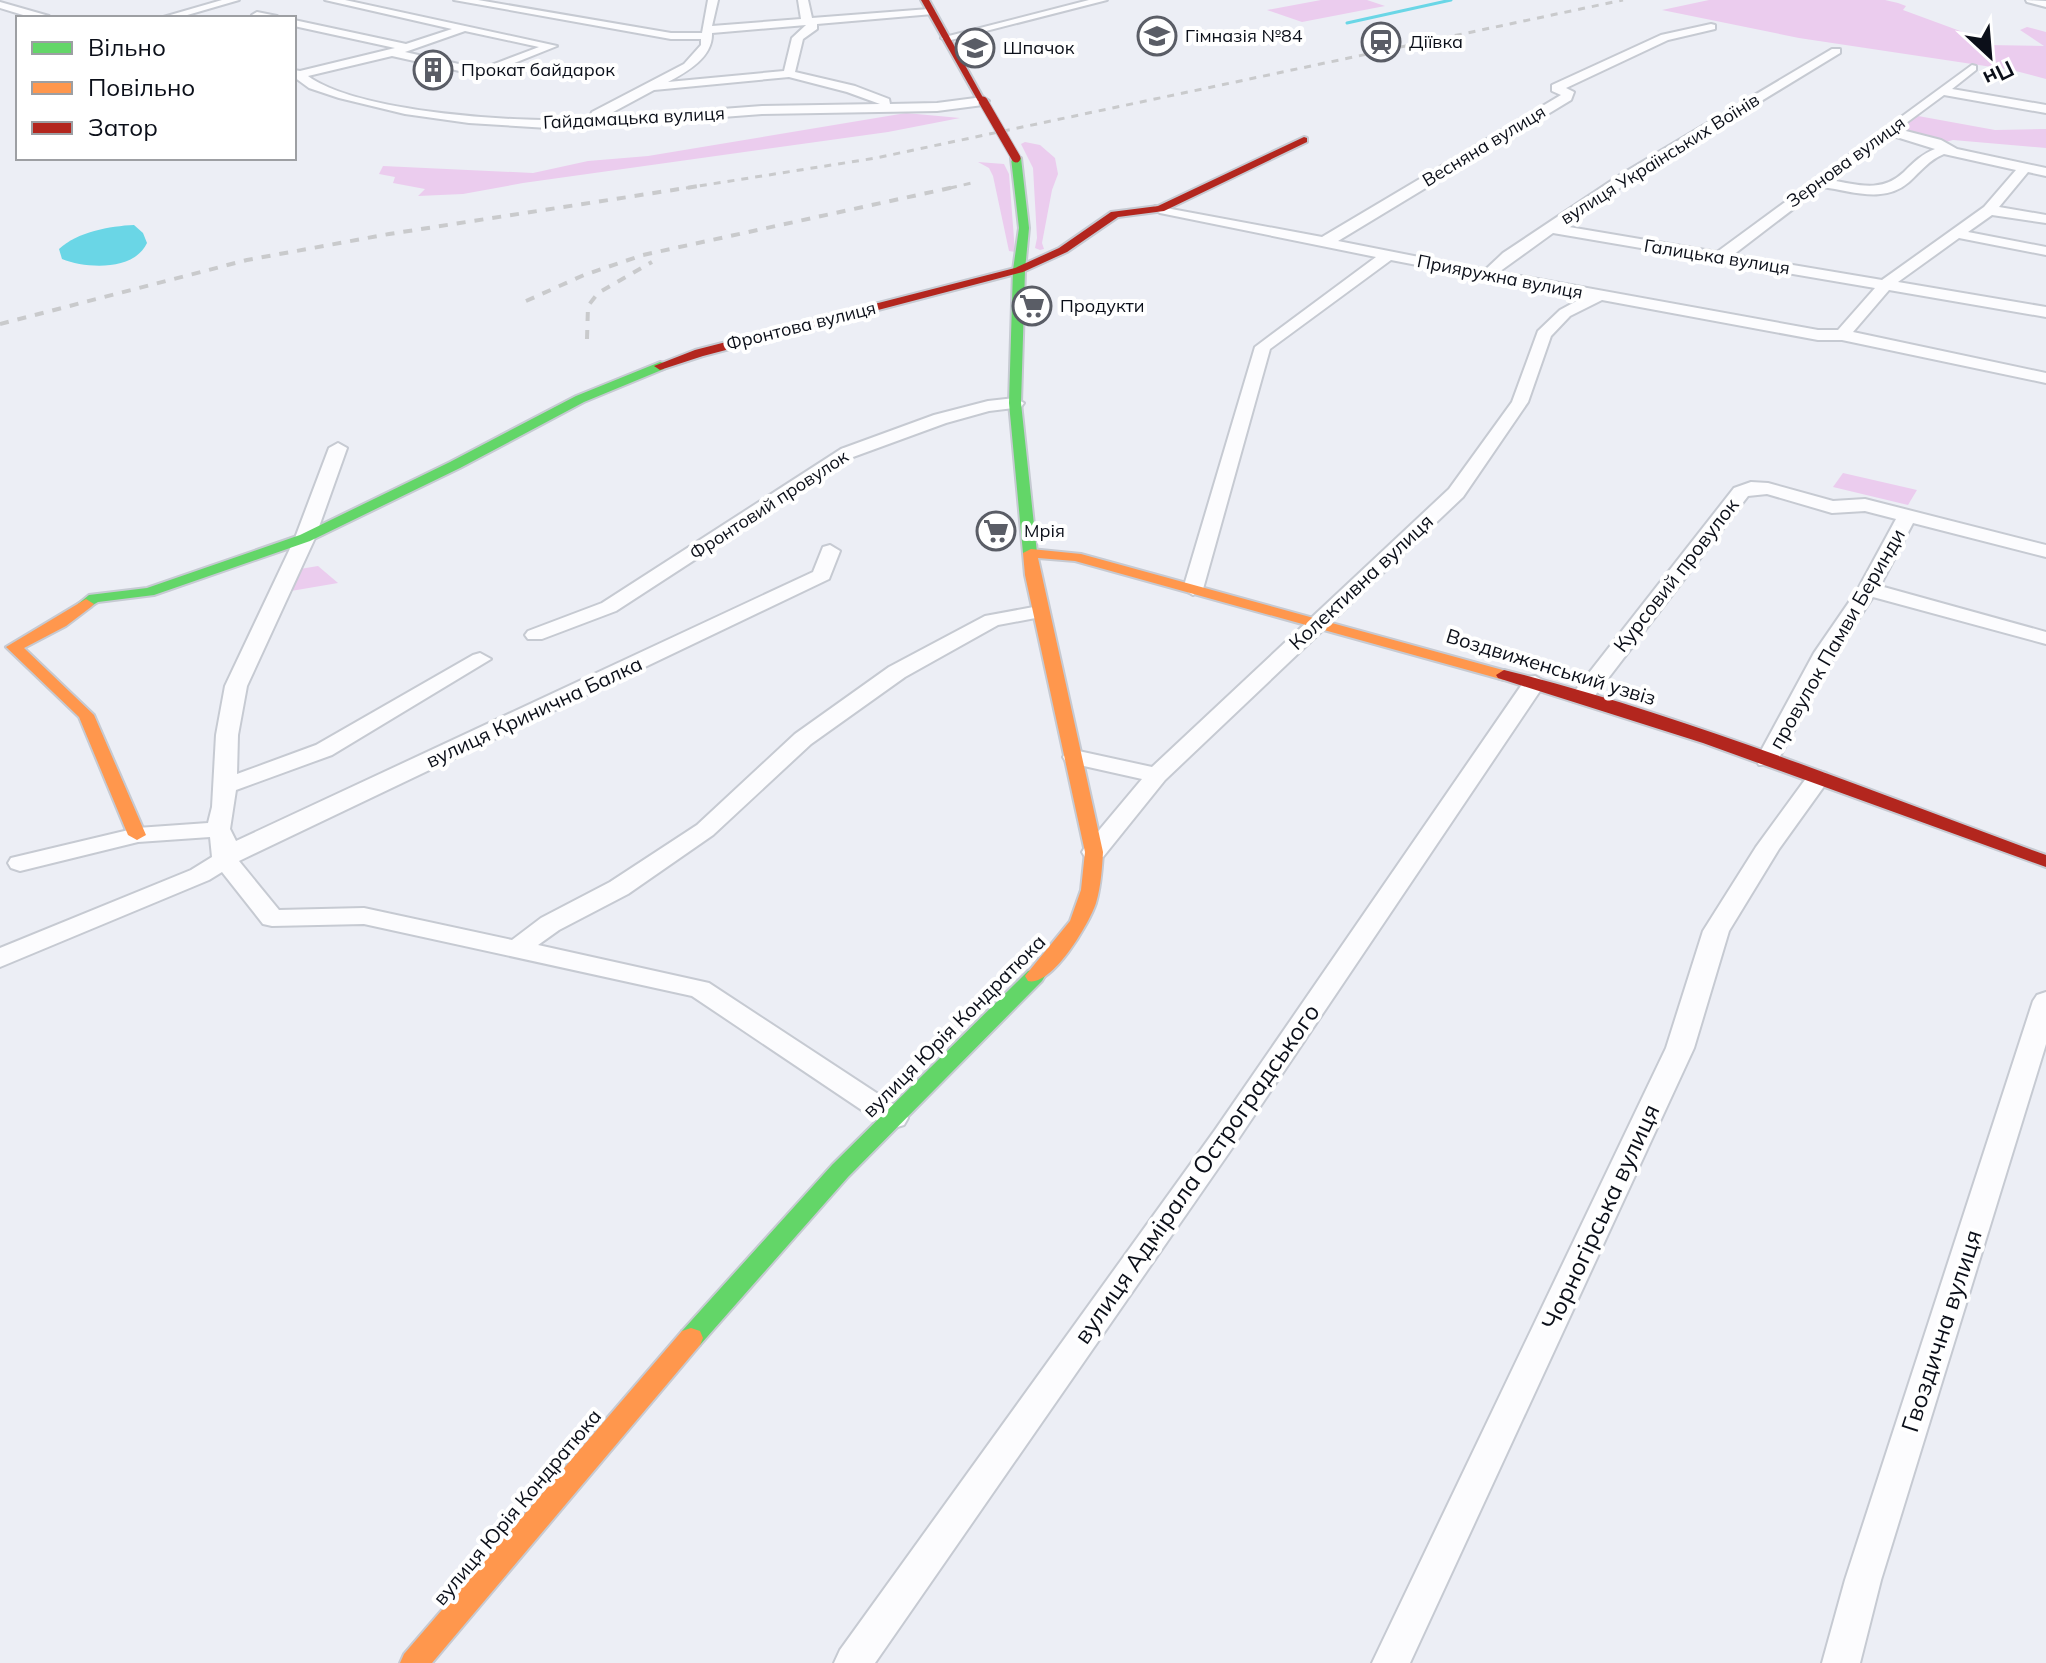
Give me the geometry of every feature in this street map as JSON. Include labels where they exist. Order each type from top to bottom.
[{"type":"street","points":[[208,0],[228,1]]},
{"type":"street","points":[[296,24],[482,73],[551,46],[330,0]]},
{"type":"street","points":[[459,0],[659,34],[708,33],[927,6]]},
{"type":"street","points":[[594,123],[596,115],[688,66],[707,46],[713,0]]},
{"type":"street","points":[[789,74],[798,38],[813,27],[803,0]]},
{"type":"street","points":[[947,38],[1102,0]]},
{"type":"street","points":[[2031,0],[2046,4]]},
{"type":"street","points":[[172,16],[228,1]]},
{"type":"street","points":[[0,5],[38,16]]},
{"type":"street","name":"вулиця Юрія Кондратюка","points":[[414,1663],[641,1394],[840,1171],[1064,947],[1086,914],[1095,882],[1094,852],[1039,612],[1015,403],[1019,270],[1024,252],[1023,205],[1016,158],[927,6]]},
{"type":"street","points":[[257,15],[262,16]]},
{"type":"street","name":"Весняна вулиця","points":[[1325,242],[1567,97],[1568,92],[1556,88],[1665,37],[1711,27]]},
{"type":"street","points":[[297,74],[398,50],[461,29]]},
{"type":"street","name":"вулиця Українських Воїнів","points":[[1490,273],[1508,256],[1625,178],[1836,51]]},
{"type":"street","name":"Зернова вулиця","points":[[1720,257],[1972,68]]},
{"type":"street","name":"Гайдамацька вулиця","points":[[297,74],[300,79],[315,86],[417,112],[535,124],[594,123],[747,111],[937,107],[983,101]]},
{"type":"street","points":[[651,88],[789,74],[851,89],[896,106]]},
{"type":"street","points":[[1943,91],[2046,109]]},
{"type":"street","points":[[1889,131],[1936,143],[1944,150]]},
{"type":"street","name":"Фронтова вулиця","points":[[137,835],[86,715],[14,647],[61,623],[94,598],[149,592],[305,538],[455,465],[580,399],[648,370],[699,353],[1019,270],[1063,250],[1115,214],[1160,209],[1304,140]]},
{"type":"street","points":[[1818,182],[1875,190],[1890,188],[1932,152],[1944,150],[2046,172]]},
{"type":"street","points":[[1842,335],[1885,285],[1989,210],[2024,168]]},
{"type":"street","name":"Прияружна вулиця","points":[[1160,209],[1598,296],[1818,335],[1842,335],[2046,378]]},
{"type":"street","points":[[1989,210],[2046,219]]},
{"type":"street","name":"Галицька вулиця","points":[[1550,228],[2046,312]]},
{"type":"street","points":[[1959,234],[2046,251]]},
{"type":"street","points":[[1193,589],[1263,347],[1387,256]]},
{"type":"street","name":"Колективна вулиця","points":[[1094,852],[1157,775],[1315,622],[1456,493],[1520,402],[1544,334],[1565,313],[1598,296]]},
{"type":"street","name":"Фронтовий провулок","points":[[535,635],[609,607],[847,453],[940,419],[988,406],[1015,403]]},
{"type":"street","points":[[338,448],[305,538],[236,686],[227,735],[224,807],[218,829],[225,843],[224,859],[272,918],[364,916],[700,989],[894,1118]]},
{"type":"street","name":"Курсовий провулок","points":[[1582,697],[1741,492],[1751,488],[1768,489],[1902,526]]},
{"type":"street","points":[[1902,526],[2046,551]]},
{"type":"street","name":"провулок Памви Беринди","points":[[1767,760],[1825,653],[1868,589],[1902,526]]},
{"type":"street","name":"вулиця Кринична Балка","points":[[0,958],[200,875],[244,847],[822,575],[830,551]]},
{"type":"street","name":"Воздвиженський узвіз","points":[[1031,553],[1076,557],[1535,682],[1767,760],[2046,861]]},
{"type":"street","points":[[1868,589],[2046,638]]},
{"type":"street","points":[[518,948],[550,924],[619,888],[705,830],[803,739],[897,672],[992,620],[1039,612]]},
{"type":"street","points":[[224,787],[324,750],[480,659]]},
{"type":"street","name":"вулиця Адмірала Остроградського","points":[[853,1663],[1225,1137],[1535,682]]},
{"type":"street","points":[[1074,757],[1157,775]]},
{"type":"street","name":"Чорногірська вулиця","points":[[1391,1663],[1680,1048],[1716,931],[1768,847],[1818,778]]},
{"type":"street","points":[[20,863],[137,835],[218,829]]},
{"type":"street","name":"Гвоздична вулиця","points":[[1841,1663],[1863,1580],[2046,1001]]},
{"type":"shaded area","points":[[1321,0],[1367,0],[1385,6],[1302,22],[1267,10]]},
{"type":"shaded area","points":[[1709,0],[1885,0],[1906,6],[1903,10],[1971,35],[1987,45],[2044,46],[2020,30],[2027,27],[2046,32],[2046,79],[2012,70],[1799,38],[1662,10]]},
{"type":"shaded area","points":[[906,113],[960,118],[888,132],[463,194],[418,196],[425,189],[393,183],[395,177],[379,174],[383,166],[533,173],[588,161],[648,156]]},
{"type":"shaded area","points":[[1918,116],[1995,130],[2046,129],[2046,148],[1953,140],[1942,143],[1895,131]]},
{"type":"shaded area","points":[[1021,144],[1040,145],[1055,158],[1058,174],[1042,243],[1044,249],[1040,250],[1035,248],[1033,168]]},
{"type":"shaded area","points":[[978,162],[1004,164],[1009,174],[1015,252],[1009,251],[993,176],[989,168]]},
{"type":"shaded area","points":[[1843,473],[1917,490],[1908,505],[1833,487]]},
{"type":"shaded area","points":[[318,566],[338,583],[291,591],[300,569]]},
{"type":"water","points":[[134,225],[143,233],[147,243],[132,259],[96,266],[62,259],[59,249],[75,238],[104,229]]},
{"type":"waterway","points":[[1347,23],[1451,0]]},
{"type":"railway","points":[[686,188],[876,158],[1623,0]]},
{"type":"railway","points":[[953,187],[976,182]]},
{"type":"railway","points":[[0,324],[247,260],[389,234],[699,186]]},
{"type":"railway","points":[[953,187],[959,186]]},
{"type":"railway","points":[[526,301],[584,275],[643,255],[953,187]]},
{"type":"railway","points":[[587,339],[588,306],[598,293],[652,262]]},
{"type":"traffic: fast","points":[[1016,158],[1024,228],[1019,270],[1015,403],[1030,553]]},
{"type":"traffic: fast","points":[[86,604],[94,598],[149,592],[305,538],[455,465],[580,399],[660,366]]},
{"type":"traffic: fast","points":[[691,1338],[840,1171],[1035,976]]},
{"type":"traffic: slow","points":[[1030,553],[1032,575],[1094,852],[1090,890],[1079,921],[1061,948],[1035,976]]},
{"type":"traffic: slow","points":[[1031,553],[1076,557],[1504,675]]},
{"type":"traffic: slow","points":[[86,604],[61,623],[14,647],[86,715],[137,835]]},
{"type":"traffic: slow","points":[[414,1663],[691,1338]]},
{"type":"traffic: jam","points":[[925,0],[983,101]]},
{"type":"traffic: jam","points":[[983,101],[1016,158]]},
{"type":"traffic: jam","points":[[660,366],[699,353],[1019,270],[1063,250],[1115,214],[1160,209],[1304,140]]},
{"type":"traffic: jam","points":[[1504,675],[1709,739],[2046,861]]},
{"type":"place","name":"Гімназія №84","points":[[1157,36]]},
{"type":"place","name":"Діївка","points":[[1381,42]]},
{"type":"place","name":"Шпачок","points":[[975,48]]},
{"type":"place","name":"Прокат байдарок","points":[[433,70]]},
{"type":"place","name":"Продукти","points":[[1032,306]]},
{"type":"place","name":"Мрія","points":[[996,531]]}]
